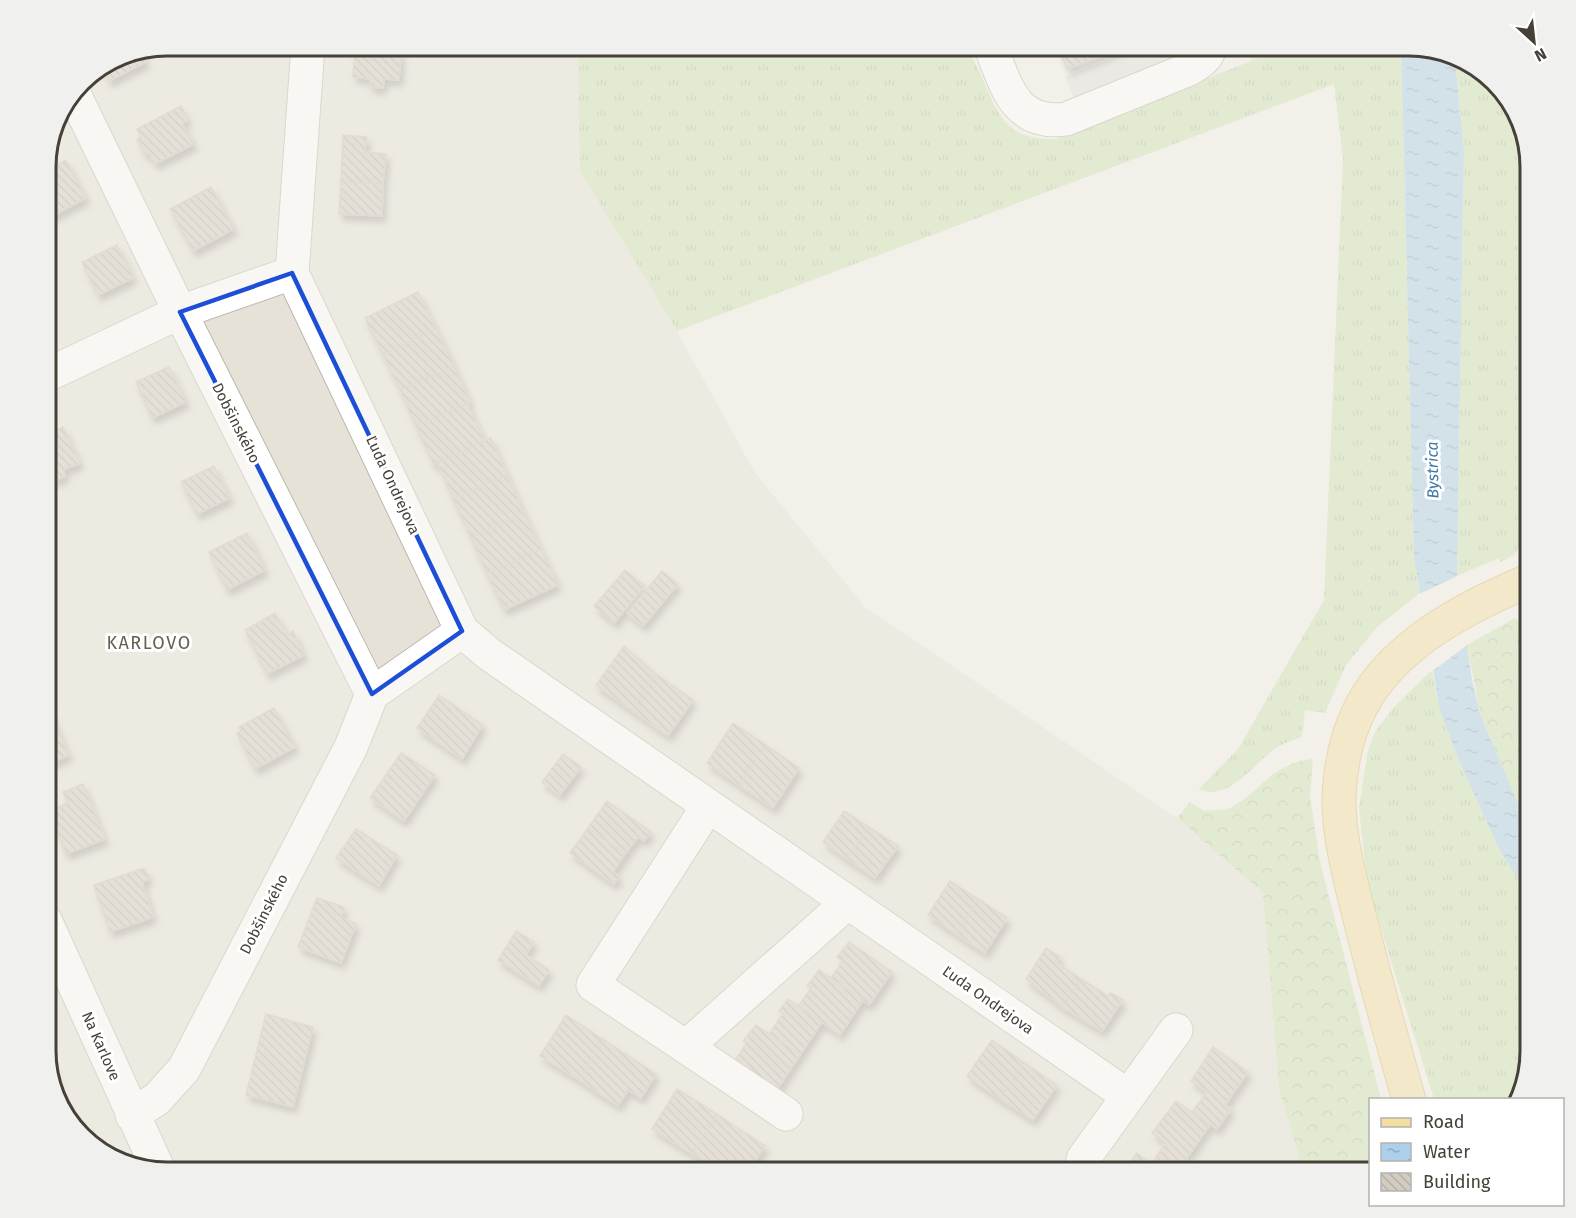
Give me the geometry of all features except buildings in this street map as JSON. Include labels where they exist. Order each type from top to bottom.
[{"type":"main road","points":[[1408,1098],[1349,875],[1339,799],[1346,751],[1352,726],[1363,704],[1387,671],[1416,643],[1454,618],[1519,585]]},
{"type":"street","name":"Ľuda Ondrejova","points":[[308,56],[292,273],[462,631],[489,654],[708,807],[1128,1096]]},
{"type":"street","points":[[995,56],[1014,99],[1035,118],[1050,121],[1066,119],[1187,70],[1202,62],[1206,56]]},
{"type":"street","name":"Dobšinského","points":[[78,100],[180,312],[372,694],[351,747],[184,1069],[157,1099],[132,1115]]},
{"type":"street","points":[[56,371],[180,312],[292,273]]},
{"type":"street","points":[[372,694],[462,631]]},
{"type":"street","points":[[708,807],[593,985],[786,1114]]},
{"type":"street","points":[[686,1047],[847,903]]},
{"type":"street","name":"Na Karlove","points":[[56,945],[154,1161]]},
{"type":"street","points":[[1083,1158],[1176,1030]]},
{"type":"highlighted area","points":[[292,273],[462,631],[372,694],[180,312]]},
{"type":"shaded area","points":[[152,56],[578,56],[581,171],[677,331],[755,473],[865,607],[1177,818],[1263,893],[1279,1090],[1301,1162],[159,1162],[131,1157],[99,1140],[83,1125],[70,1107],[56,1066],[56,159],[64,124],[78,99],[93,83],[111,70]]},
{"type":"shaded area","points":[[1118,56],[1174,56],[1172,59],[1074,98],[1065,77]]},
{"type":"shaded area","points":[[1249,56],[1263,56],[1251,60]]},
{"type":"green space","points":[[578,56],[971,56],[996,108],[1009,126],[1028,136],[1056,139],[1264,56],[1401,56],[1414,558],[1420,593],[1377,627],[1346,665],[1325,713],[1305,710],[1302,737],[1275,749],[1230,786],[1220,791],[1210,792],[1199,789],[1238,749],[1324,600],[1343,159],[1334,84],[677,331],[580,171]]},
{"type":"green space","points":[[1456,66],[1483,83],[1502,105],[1515,131],[1520,152],[1520,545],[1515,555],[1500,562],[1499,558],[1457,576],[1464,150]]},
{"type":"green space","points":[[1515,618],[1520,621],[1520,808],[1481,717],[1467,645]]},
{"type":"green space","points":[[1432,670],[1440,711],[1460,763],[1499,849],[1520,882],[1520,1059],[1515,1087],[1510,1098],[1434,1098],[1367,884],[1359,807],[1368,750],[1375,732],[1394,707]]},
{"type":"green space","points":[[1313,759],[1310,796],[1320,862],[1381,1098],[1369,1098],[1369,1162],[1301,1162],[1279,1090],[1263,893],[1177,818],[1190,802],[1204,811],[1229,808],[1243,800],[1277,772],[1298,762]]},
{"type":"water","name":"Bystrica","points":[[1401,56],[1424,56],[1456,66],[1464,150],[1457,576],[1472,680],[1481,717],[1520,808],[1520,882],[1499,849],[1460,763],[1440,711],[1414,558]]},
{"type":"pier","points":[[1460,575],[1470,643],[1430,673],[1417,595]]},
{"type":"district","name":"KARLOVO","points":[[149,643]]}]
